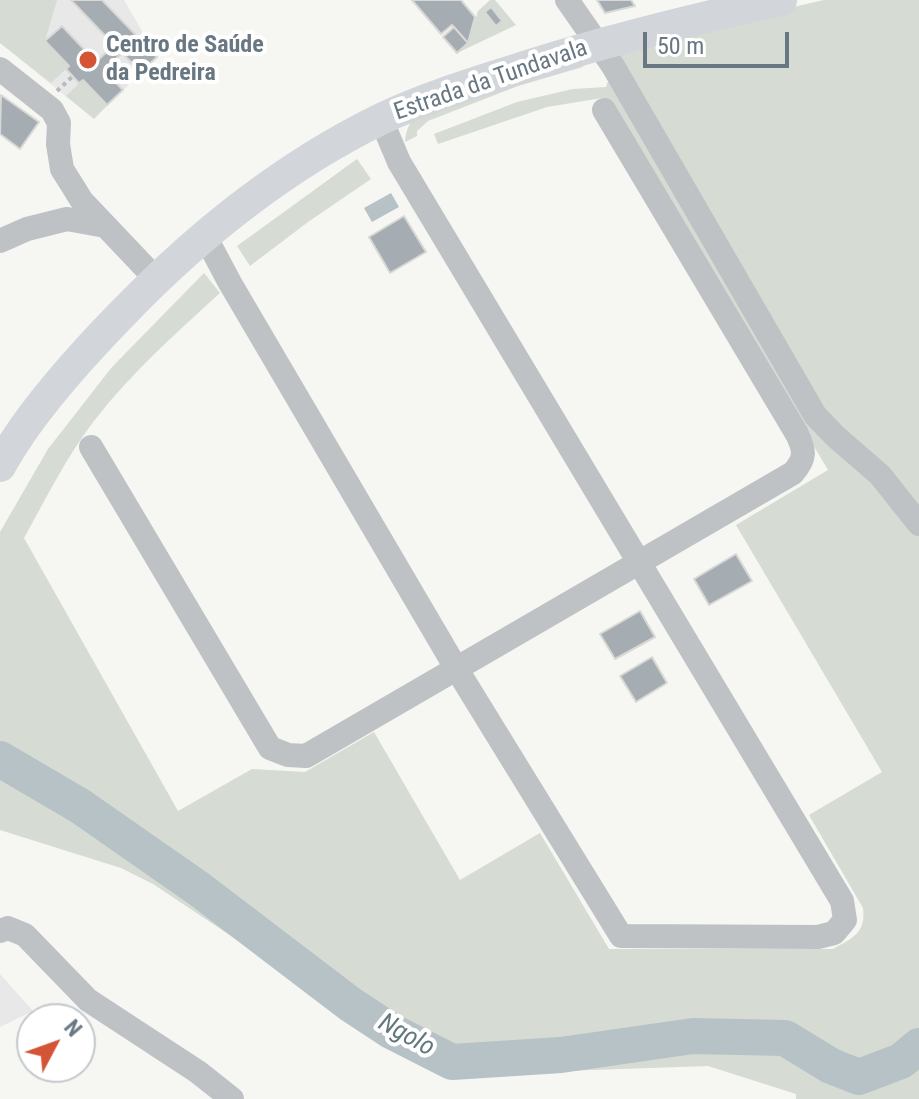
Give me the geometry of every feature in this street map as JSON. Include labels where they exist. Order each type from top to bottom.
[{"type":"main road","name":"Estrada da Tundavala","points":[[0,466],[49,396],[96,341],[156,279],[243,205],[335,144],[381,119],[438,94],[598,45],[781,0]]},
{"type":"street","points":[[567,0],[613,66],[815,415],[880,475],[919,524]]},
{"type":"street","points":[[0,69],[52,110],[59,123],[62,169],[82,201],[156,279]]},
{"type":"street","points":[[91,447],[270,748],[288,755],[306,756],[793,473],[802,463],[803,448],[797,434],[604,110]]},
{"type":"street","points":[[205,236],[456,668],[621,936],[818,937],[834,933],[845,920],[842,901],[399,162],[381,119]]},
{"type":"street","points":[[0,241],[27,229],[67,219],[105,226]]},
{"type":"street","points":[[0,931],[8,928],[25,935],[88,1000],[198,1072],[232,1099]]},
{"type":"shaded area","name":"Centro de Saúde da Pedreira","points":[[0,0],[124,0],[157,57],[94,119],[0,43]]},
{"type":"shaded area","points":[[0,0],[57,0],[45,41],[69,66],[51,83],[0,43]]},
{"type":"shaded area","points":[[490,0],[495,0],[516,25],[457,53],[468,43],[478,11]]},
{"type":"shaded area","points":[[824,0],[919,0],[919,1099],[796,1099],[796,1094],[708,1066],[476,1074],[439,1069],[390,1042],[153,884],[121,868],[0,830],[0,532],[48,449],[112,367],[204,273],[220,293],[108,403],[65,464],[24,538],[178,811],[252,769],[305,772],[374,732],[460,880],[540,833],[609,949],[833,949],[857,934],[863,908],[809,815],[882,772],[736,525],[828,470],[613,108],[602,98],[547,107],[438,144],[434,134],[517,102],[573,89],[606,87],[613,66],[602,51]]},
{"type":"shaded area","points":[[579,60],[583,67],[518,86],[428,121],[417,131],[417,136],[405,142],[408,128],[417,116]]},
{"type":"shaded area","points":[[83,80],[107,105],[94,119],[66,96]]},
{"type":"shaded area","points":[[357,159],[371,179],[250,266],[237,246]]},
{"type":"shaded area","points":[[391,193],[399,207],[372,222],[364,208]]},
{"type":"shaded area","points":[[0,974],[26,1003],[16,1003],[16,1019],[0,1027]]},
{"type":"building","points":[[71,0],[102,0],[157,57],[141,72],[122,53],[104,70],[123,90],[107,105],[83,80],[79,83],[66,69],[69,66],[45,41],[62,26],[96,62],[114,45]]},
{"type":"building","points":[[412,0],[461,0],[475,17],[468,43],[452,25],[441,34]]},
{"type":"building","points":[[597,0],[631,0],[635,6],[605,13]]},
{"type":"building","points":[[491,7],[502,21],[496,26],[485,12]]},
{"type":"building","points":[[454,27],[468,43],[457,53],[443,37]]},
{"type":"building","points":[[1,95],[39,122],[20,149],[0,134]]},
{"type":"building","points":[[404,216],[426,252],[390,273],[369,237]]},
{"type":"building","points":[[736,554],[752,581],[709,605],[694,579]]},
{"type":"building","points":[[640,611],[655,637],[615,659],[600,634]]},
{"type":"building","points":[[652,657],[667,683],[636,702],[620,676]]},
{"type":"waterway","name":"Ngolo","points":[[0,759],[80,806],[199,889],[350,1004],[391,1031],[452,1062],[561,1055],[693,1036],[785,1038],[831,1066],[859,1077],[901,1061],[919,1046]]},
{"type":"place","name":"Centro de Saúde da Pedreira","points":[[88,60]]}]
